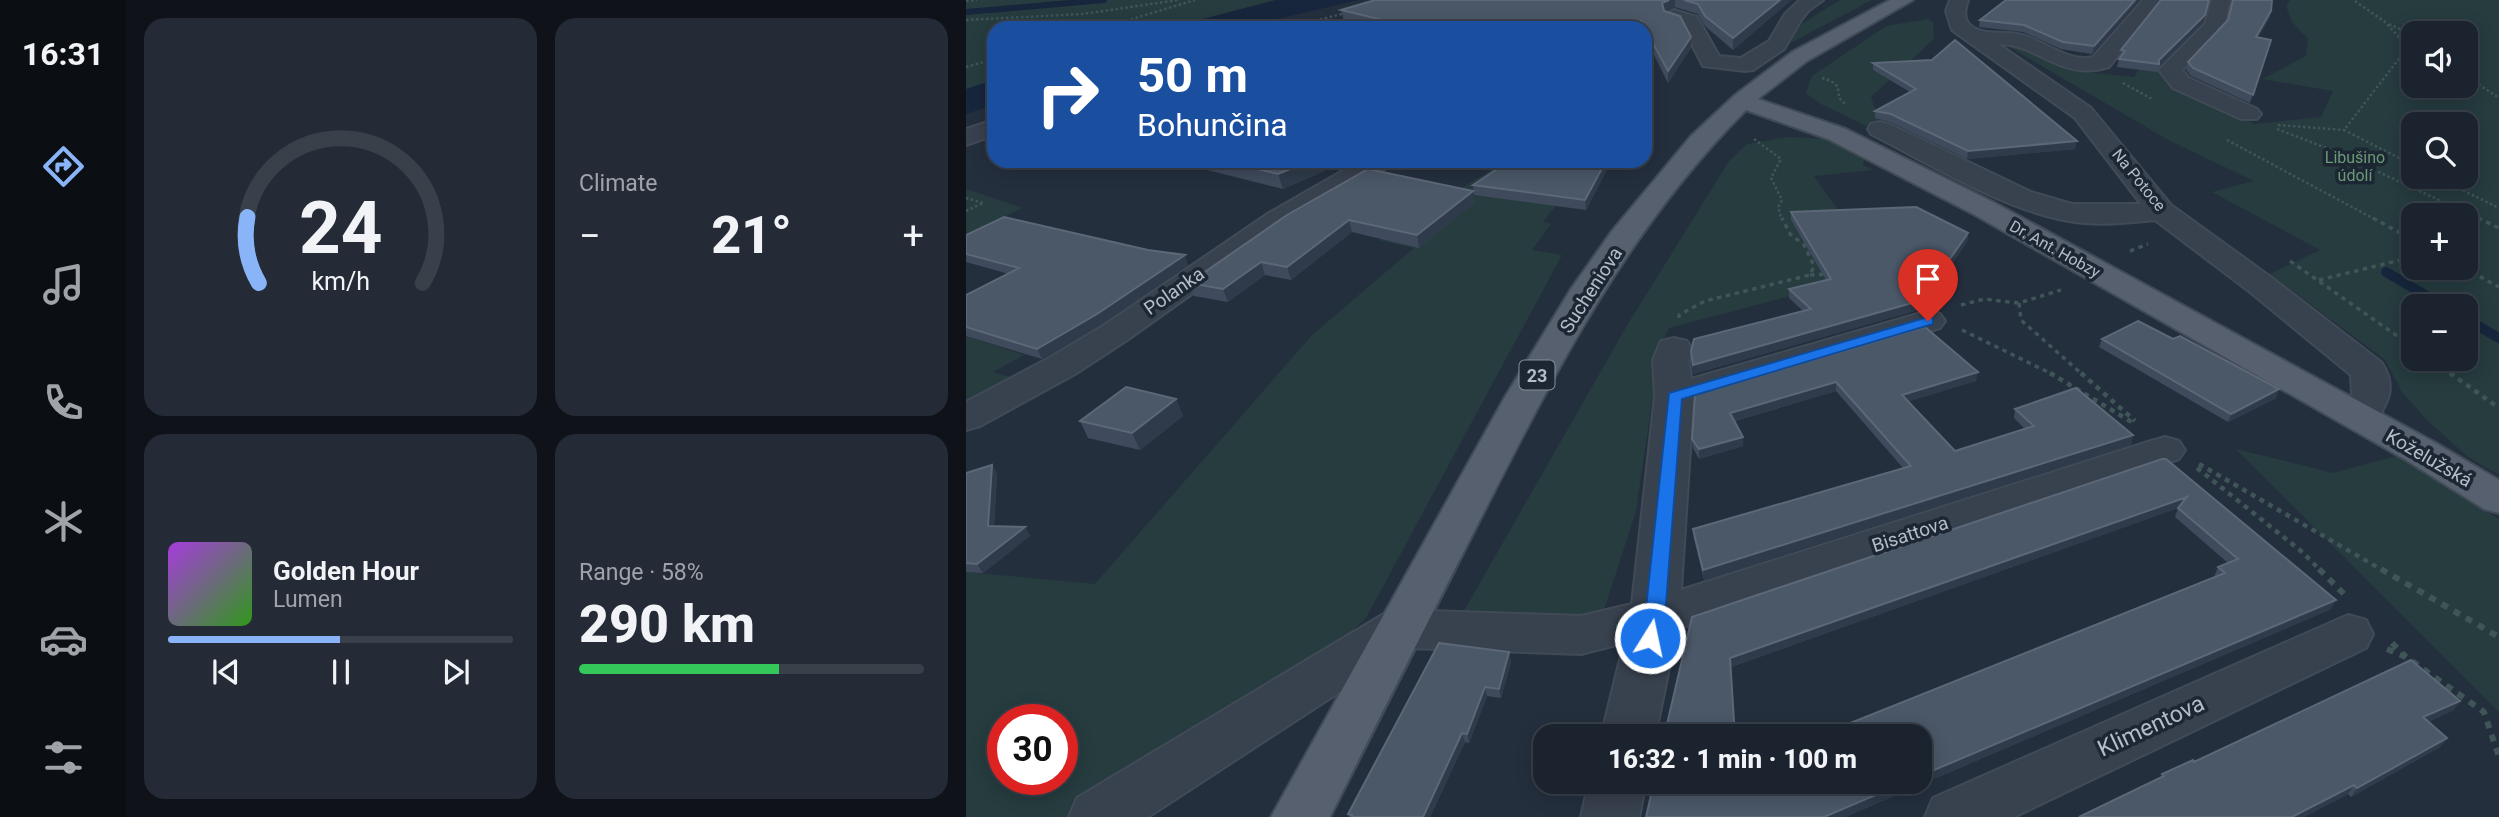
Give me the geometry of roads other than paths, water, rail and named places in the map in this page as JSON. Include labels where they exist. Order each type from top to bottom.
[{"type":"main road","name":"Sucheniova","points":[[1300,817],[1516,408],[1604,265],[1661,187],[1704,139],[1751,93],[1838,32],[1904,0]]},
{"type":"main road","name":"Dr. Ant. Hobzy","points":[[1751,93],[1984,209],[2359,417]]},
{"type":"main road","points":[[1751,93],[1953,181],[1984,209]]},
{"type":"main road","points":[[1704,139],[1812,131],[1837,134]]},
{"type":"main road","name":"Koželužská","points":[[2359,417],[2499,499]]},
{"type":"street","points":[[1674,16],[1690,20],[1711,61],[1745,65],[1777,45],[1792,18],[1802,6],[1814,0]]},
{"type":"street","name":"Na Potoce","points":[[1959,0],[1955,11],[1959,26],[2083,113],[2161,211],[2261,285],[2368,370],[2374,391],[2369,405],[2359,417]]},
{"type":"street","points":[[1973,38],[2014,39],[2079,65],[2091,66],[2101,62],[2153,0]]},
{"type":"street","points":[[2221,0],[2214,26],[2170,70],[2181,83],[2257,119]]},
{"type":"street","points":[[1653,24],[1693,5]]},
{"type":"street","name":"Dr. Ant. Hobzy","points":[[1881,129],[2021,198],[2046,206],[2082,213],[2121,215],[2161,211]]},
{"type":"street","points":[[966,137],[987,130]]},
{"type":"street","name":"Polanka","points":[[966,418],[1083,353],[1279,219],[1368,168]]},
{"type":"street","points":[[1674,396],[1928,321]]},
{"type":"street","points":[[1631,724],[1650,638],[1674,396],[1671,360],[1674,349]]},
{"type":"street","name":"Bisattova","points":[[1399,629],[1650,638],[2162,444]]},
{"type":"street","points":[[1098,817],[1399,629]]},
{"type":"street","name":"Klimentova","points":[[1954,817],[2348,634]]},
{"type":"street","points":[[1610,817],[1615,794]]},
{"type":"water","points":[[1276,0],[1358,0],[1269,21],[1196,21]]},
{"type":"water","points":[[987,82],[987,107],[966,114],[966,89]]},
{"type":"waterway","points":[[966,12],[1104,0]]},
{"type":"waterway","points":[[2386,272],[2424,294]]},
{"type":"waterway","points":[[2478,326],[2499,338]]},
{"type":"park label","name":"Libušino údolí","points":[[2355,166]]}]
